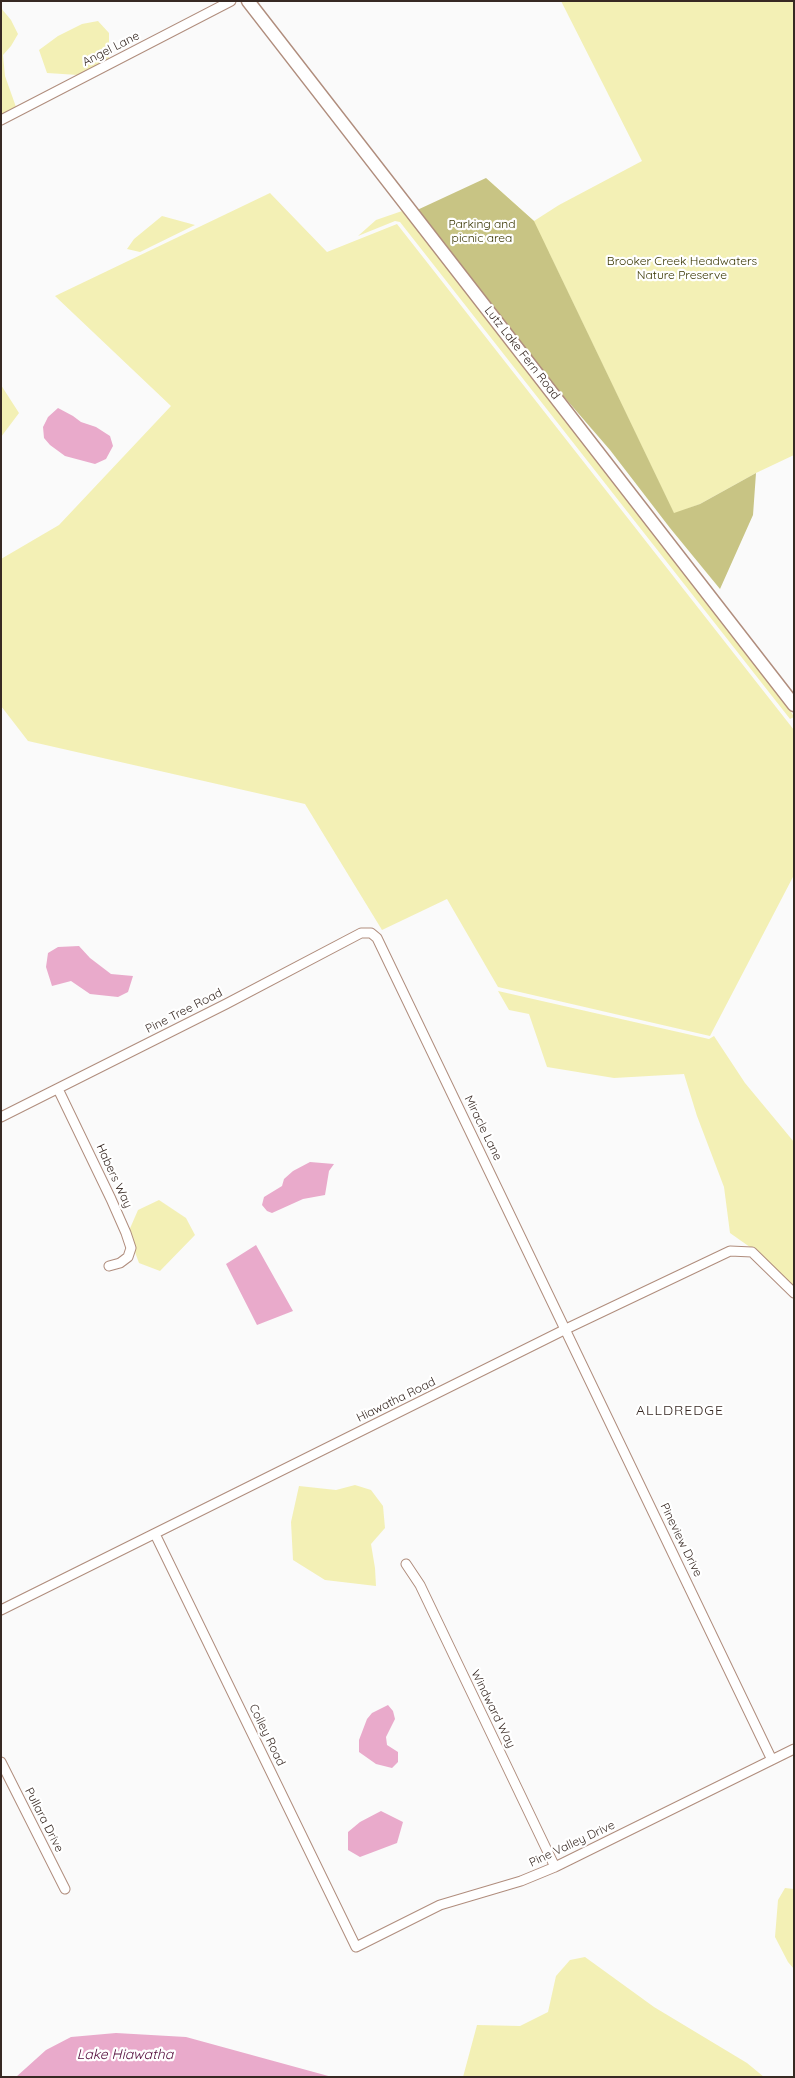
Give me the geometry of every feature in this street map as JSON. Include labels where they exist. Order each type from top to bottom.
[{"type":"main road","name":"Lutz Lake Fern Road","points":[[248,1],[794,705]]},
{"type":"street","name":"Angel Lane","points":[[1,120],[232,1]]},
{"type":"street","name":"Pine Tree Road","points":[[1,1117],[234,1000],[361,933],[370,933],[377,938]]},
{"type":"street","name":"Miracle Lane","points":[[377,938],[566,1329]]},
{"type":"street","name":"Habers Way","points":[[58,1088],[126,1233],[131,1248],[128,1257],[120,1263],[109,1266]]},
{"type":"street","name":"Hiawatha Road","points":[[1,1610],[566,1329],[730,1251],[752,1252],[794,1293]]},
{"type":"street","name":"Pineview Drive","points":[[566,1329],[772,1760]]},
{"type":"street","name":"Colley Road","points":[[155,1534],[356,1947]]},
{"type":"street","name":"Windward Way","points":[[406,1564],[420,1584],[555,1867]]},
{"type":"street","name":"Pine Valley Drive","points":[[356,1947],[440,1905],[521,1881],[555,1867],[794,1750]]},
{"type":"street","name":"Pullara Drive","points":[[1,1762],[65,1889]]},
{"type":"green space","name":"Brooker Creek Headwaters Nature Preserve","points":[[561,1],[794,1],[794,455],[756,473],[700,504],[674,514],[549,253],[486,178],[534,221],[559,205],[642,161]]},
{"type":"green space","points":[[1,8],[11,20],[18,34],[3,55],[5,76],[16,107],[1,115]]},
{"type":"green space","points":[[98,21],[109,33],[109,60],[78,75],[47,73],[39,50],[58,36],[82,24]]},
{"type":"green space","name":"Parking and picnic area","points":[[486,178],[534,221],[674,513],[700,504],[756,473],[753,515],[720,589],[610,450],[546,376],[415,211]]},
{"type":"green space","points":[[270,193],[327,252],[397,224],[794,730],[794,875],[710,1036],[498,987],[447,899],[382,930],[305,804],[28,741],[1,706],[1,559],[59,525],[171,406],[55,296]]},
{"type":"green space","points":[[405,210],[785,701],[794,717],[790,719],[400,222],[395,221],[358,236],[376,220]]},
{"type":"green space","points":[[162,216],[195,225],[140,252],[127,249],[134,239]]},
{"type":"green space","points":[[1,385],[19,413],[1,437]]},
{"type":"green space","points":[[498,991],[709,1039],[714,1036],[745,1083],[794,1142],[794,1287],[764,1257],[730,1233],[724,1187],[697,1116],[684,1074],[614,1078],[547,1067],[529,1014],[509,1010]]},
{"type":"green space","points":[[159,1200],[186,1218],[195,1235],[160,1271],[139,1263],[128,1233],[138,1210]]},
{"type":"green space","points":[[355,1485],[371,1490],[383,1506],[385,1528],[371,1544],[376,1586],[325,1580],[293,1560],[291,1522],[299,1486],[336,1490]]},
{"type":"green space","points":[[785,1888],[794,1889],[794,1969],[788,1962],[775,1937],[778,1900]]},
{"type":"green space","points":[[585,1957],[654,2007],[747,2063],[764,2077],[463,2077],[477,2025],[520,2026],[548,2012],[556,1976],[570,1960]]},
{"type":"water","points":[[58,408],[110,436],[113,446],[106,459],[95,464],[65,456],[50,445],[44,438],[43,427],[48,417]]},
{"type":"water","points":[[79,946],[90,958],[111,974],[133,976],[128,992],[118,997],[90,994],[71,981],[52,986],[46,967],[48,953],[58,947]]},
{"type":"water","points":[[310,1162],[334,1164],[329,1171],[325,1195],[303,1199],[272,1213],[267,1211],[262,1205],[264,1197],[282,1186],[284,1179],[293,1171]]},
{"type":"water","points":[[256,1245],[293,1311],[257,1325],[226,1264]]},
{"type":"water","points":[[388,1705],[393,1711],[395,1719],[386,1737],[387,1745],[398,1752],[398,1762],[392,1768],[376,1764],[359,1752],[359,1740],[367,1719],[372,1713]]},
{"type":"water","points":[[381,1811],[403,1822],[397,1843],[360,1857],[348,1850],[348,1832],[360,1822]]},
{"type":"water","name":"Lake Hiawatha","points":[[116,2033],[186,2037],[332,2077],[16,2077],[46,2050],[71,2037]]},
{"type":"district","name":"ALLDREDGE","points":[[680,1411]]}]
